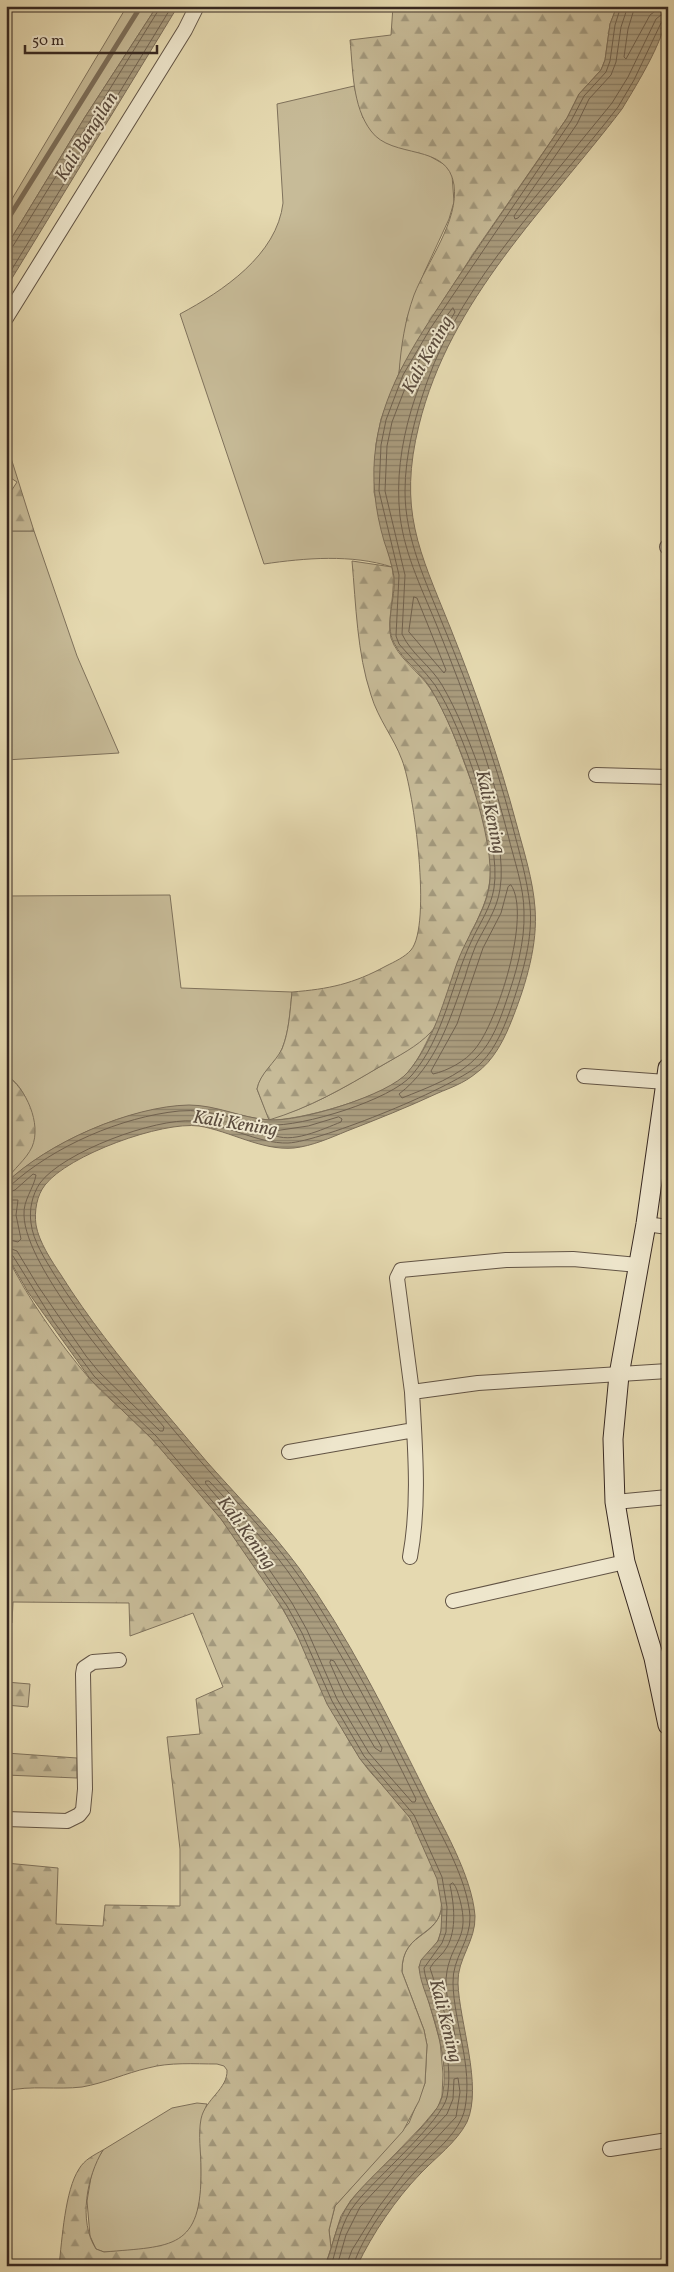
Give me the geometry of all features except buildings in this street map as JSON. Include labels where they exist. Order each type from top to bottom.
[{"type":"main road","points":[[667,1075],[646,1224],[619,1375],[613,1439],[615,1502],[626,1562],[654,1658],[668,1725]]},
{"type":"street","points":[[6,318],[185,30],[197,6]]},
{"type":"street","points":[[596,775],[668,777]]},
{"type":"street","points":[[584,1076],[667,1075]]},
{"type":"street","points":[[646,1224],[668,1227]]},
{"type":"street","points":[[410,1558],[415,1528],[417,1487],[412,1392],[397,1278],[401,1270],[506,1260],[573,1259],[638,1265]]},
{"type":"street","points":[[412,1392],[478,1384],[668,1372]]},
{"type":"street","points":[[289,1452],[414,1430]]},
{"type":"street","points":[[615,1502],[668,1497]]},
{"type":"street","points":[[453,1601],[626,1562]]},
{"type":"street","points":[[6,1819],[67,1821],[79,1815],[83,1810],[86,1789],[84,1668],[93,1662],[119,1660]]},
{"type":"street","points":[[610,2149],[668,2140]]},
{"type":"green space","points":[[127,6],[157,6],[85,117],[6,247],[6,209]]},
{"type":"green space","points":[[393,6],[617,6],[610,24],[605,60],[601,70],[579,94],[567,118],[477,248],[399,373],[408,314],[414,295],[441,241],[452,213],[454,185],[450,172],[441,162],[431,157],[392,146],[380,140],[371,131],[360,110],[354,87],[350,40],[391,35]]},
{"type":"green space","points":[[354,86],[363,118],[447,166],[452,175],[454,202],[449,219],[424,273],[407,318],[399,373],[381,419],[376,444],[374,492],[392,567],[361,560],[328,558],[264,564],[180,314],[213,294],[245,269],[259,255],[279,222],[283,203],[277,104]]},
{"type":"green space","points":[[6,442],[34,531],[6,531],[6,499],[17,482],[6,475]]},
{"type":"green space","points":[[6,531],[34,531],[77,656],[119,753],[6,760]]},
{"type":"green space","points":[[352,561],[392,567],[391,638],[398,652],[430,688],[436,698],[448,721],[476,793],[488,842],[490,875],[488,891],[483,907],[454,973],[443,1010],[431,1032],[407,1051],[340,1090],[298,1110],[269,1120],[257,1089],[264,1073],[282,1049],[288,1029],[292,992],[340,985],[363,977],[409,953],[417,936],[421,887],[416,827],[407,776],[402,760],[378,712],[366,679],[358,629]]},
{"type":"green space","points":[[170,895],[181,988],[292,992],[285,1040],[279,1055],[266,1071],[257,1089],[269,1119],[297,1110],[336,1092],[404,1052],[432,1031],[419,1056],[407,1073],[391,1086],[338,1107],[299,1117],[269,1120],[258,1119],[203,1107],[180,1106],[157,1109],[110,1122],[64,1142],[23,1168],[6,1183],[34,1134],[32,1117],[27,1101],[19,1086],[6,1075],[6,896]]},
{"type":"green space","points":[[6,1075],[20,1088],[26,1097],[33,1118],[35,1138],[29,1152],[6,1181]]},
{"type":"green space","points":[[6,1254],[33,1302],[78,1364],[95,1384],[140,1427],[182,1472],[221,1519],[251,1560],[296,1633],[350,1743],[369,1771],[395,1798],[407,1814],[427,1848],[436,1872],[441,1896],[441,1910],[437,1920],[431,1927],[409,1947],[404,1958],[402,1972],[424,2030],[427,2045],[425,2083],[419,2101],[403,2131],[335,2206],[329,2230],[331,2248],[325,2266],[59,2266],[67,2202],[74,2178],[84,2163],[103,2150],[89,2185],[86,2212],[90,2238],[96,2249],[104,2252],[148,2248],[178,2239],[189,2229],[196,2215],[200,2196],[201,2119],[203,2112],[224,2083],[227,2070],[224,2066],[217,2064],[165,2065],[140,2070],[82,2087],[25,2088],[6,2091],[6,1863],[58,1868],[56,1924],[103,1926],[105,1905],[180,1906],[180,1849],[167,1737],[200,1734],[196,1699],[223,1687],[193,1613],[130,1636],[129,1603],[13,1602],[12,1623],[6,1623]]},
{"type":"green space","points":[[6,1682],[30,1684],[28,1707],[6,1705]]},
{"type":"green space","points":[[6,1753],[77,1758],[77,1778],[6,1775]]},
{"type":"green space","points":[[442,1908],[440,1935],[436,1944],[422,1960],[419,1967],[440,2041],[443,2074],[442,2096],[438,2107],[422,2126],[351,2200],[341,2216],[331,2248],[329,2230],[335,2206],[409,2123],[425,2083],[427,2045],[424,2030],[402,1972],[403,1959],[412,1943],[433,1926]]},
{"type":"green space","points":[[197,2103],[207,2104],[202,2122],[199,2206],[193,2224],[181,2238],[155,2249],[104,2252],[96,2249],[90,2236],[87,2201],[95,2163],[103,2150],[172,2108]]},
{"type":"water","name":"Kali Bangilan","points":[[157,6],[178,6],[6,288],[6,247],[85,117]]},
{"type":"water","name":"Kali Kening","points":[[617,6],[668,6],[667,18],[657,45],[622,109],[504,257],[477,296],[453,337],[434,379],[419,425],[413,455],[411,506],[421,552],[469,676],[503,775],[532,887],[535,908],[533,950],[522,991],[506,1033],[488,1063],[466,1080],[328,1139],[301,1147],[282,1148],[258,1144],[199,1126],[163,1129],[117,1142],[74,1162],[45,1185],[38,1198],[36,1209],[36,1225],[49,1257],[93,1322],[153,1398],[288,1554],[334,1620],[380,1703],[447,1833],[462,1867],[473,1900],[475,1925],[458,1974],[459,1998],[471,2072],[471,2107],[467,2122],[452,2143],[420,2174],[393,2206],[377,2229],[357,2266],[325,2266],[338,2225],[350,2202],[428,2120],[442,2097],[444,2074],[441,2050],[419,1967],[421,1960],[438,1941],[441,1931],[442,1908],[437,1879],[410,1818],[360,1759],[327,1704],[297,1635],[283,1609],[221,1519],[152,1439],[91,1380],[28,1292],[6,1254],[6,1183],[23,1168],[67,1141],[91,1129],[142,1112],[189,1105],[219,1109],[269,1120],[301,1117],[364,1098],[398,1081],[408,1072],[432,1034],[457,963],[487,898],[490,868],[487,843],[473,786],[452,731],[431,689],[402,655],[391,636],[390,619],[394,577],[376,505],[374,469],[376,445],[380,423],[395,381],[417,341],[567,118],[579,94],[601,70],[605,60],[610,24]]},
{"type":"waterway","points":[[6,222],[141,6]]}]
